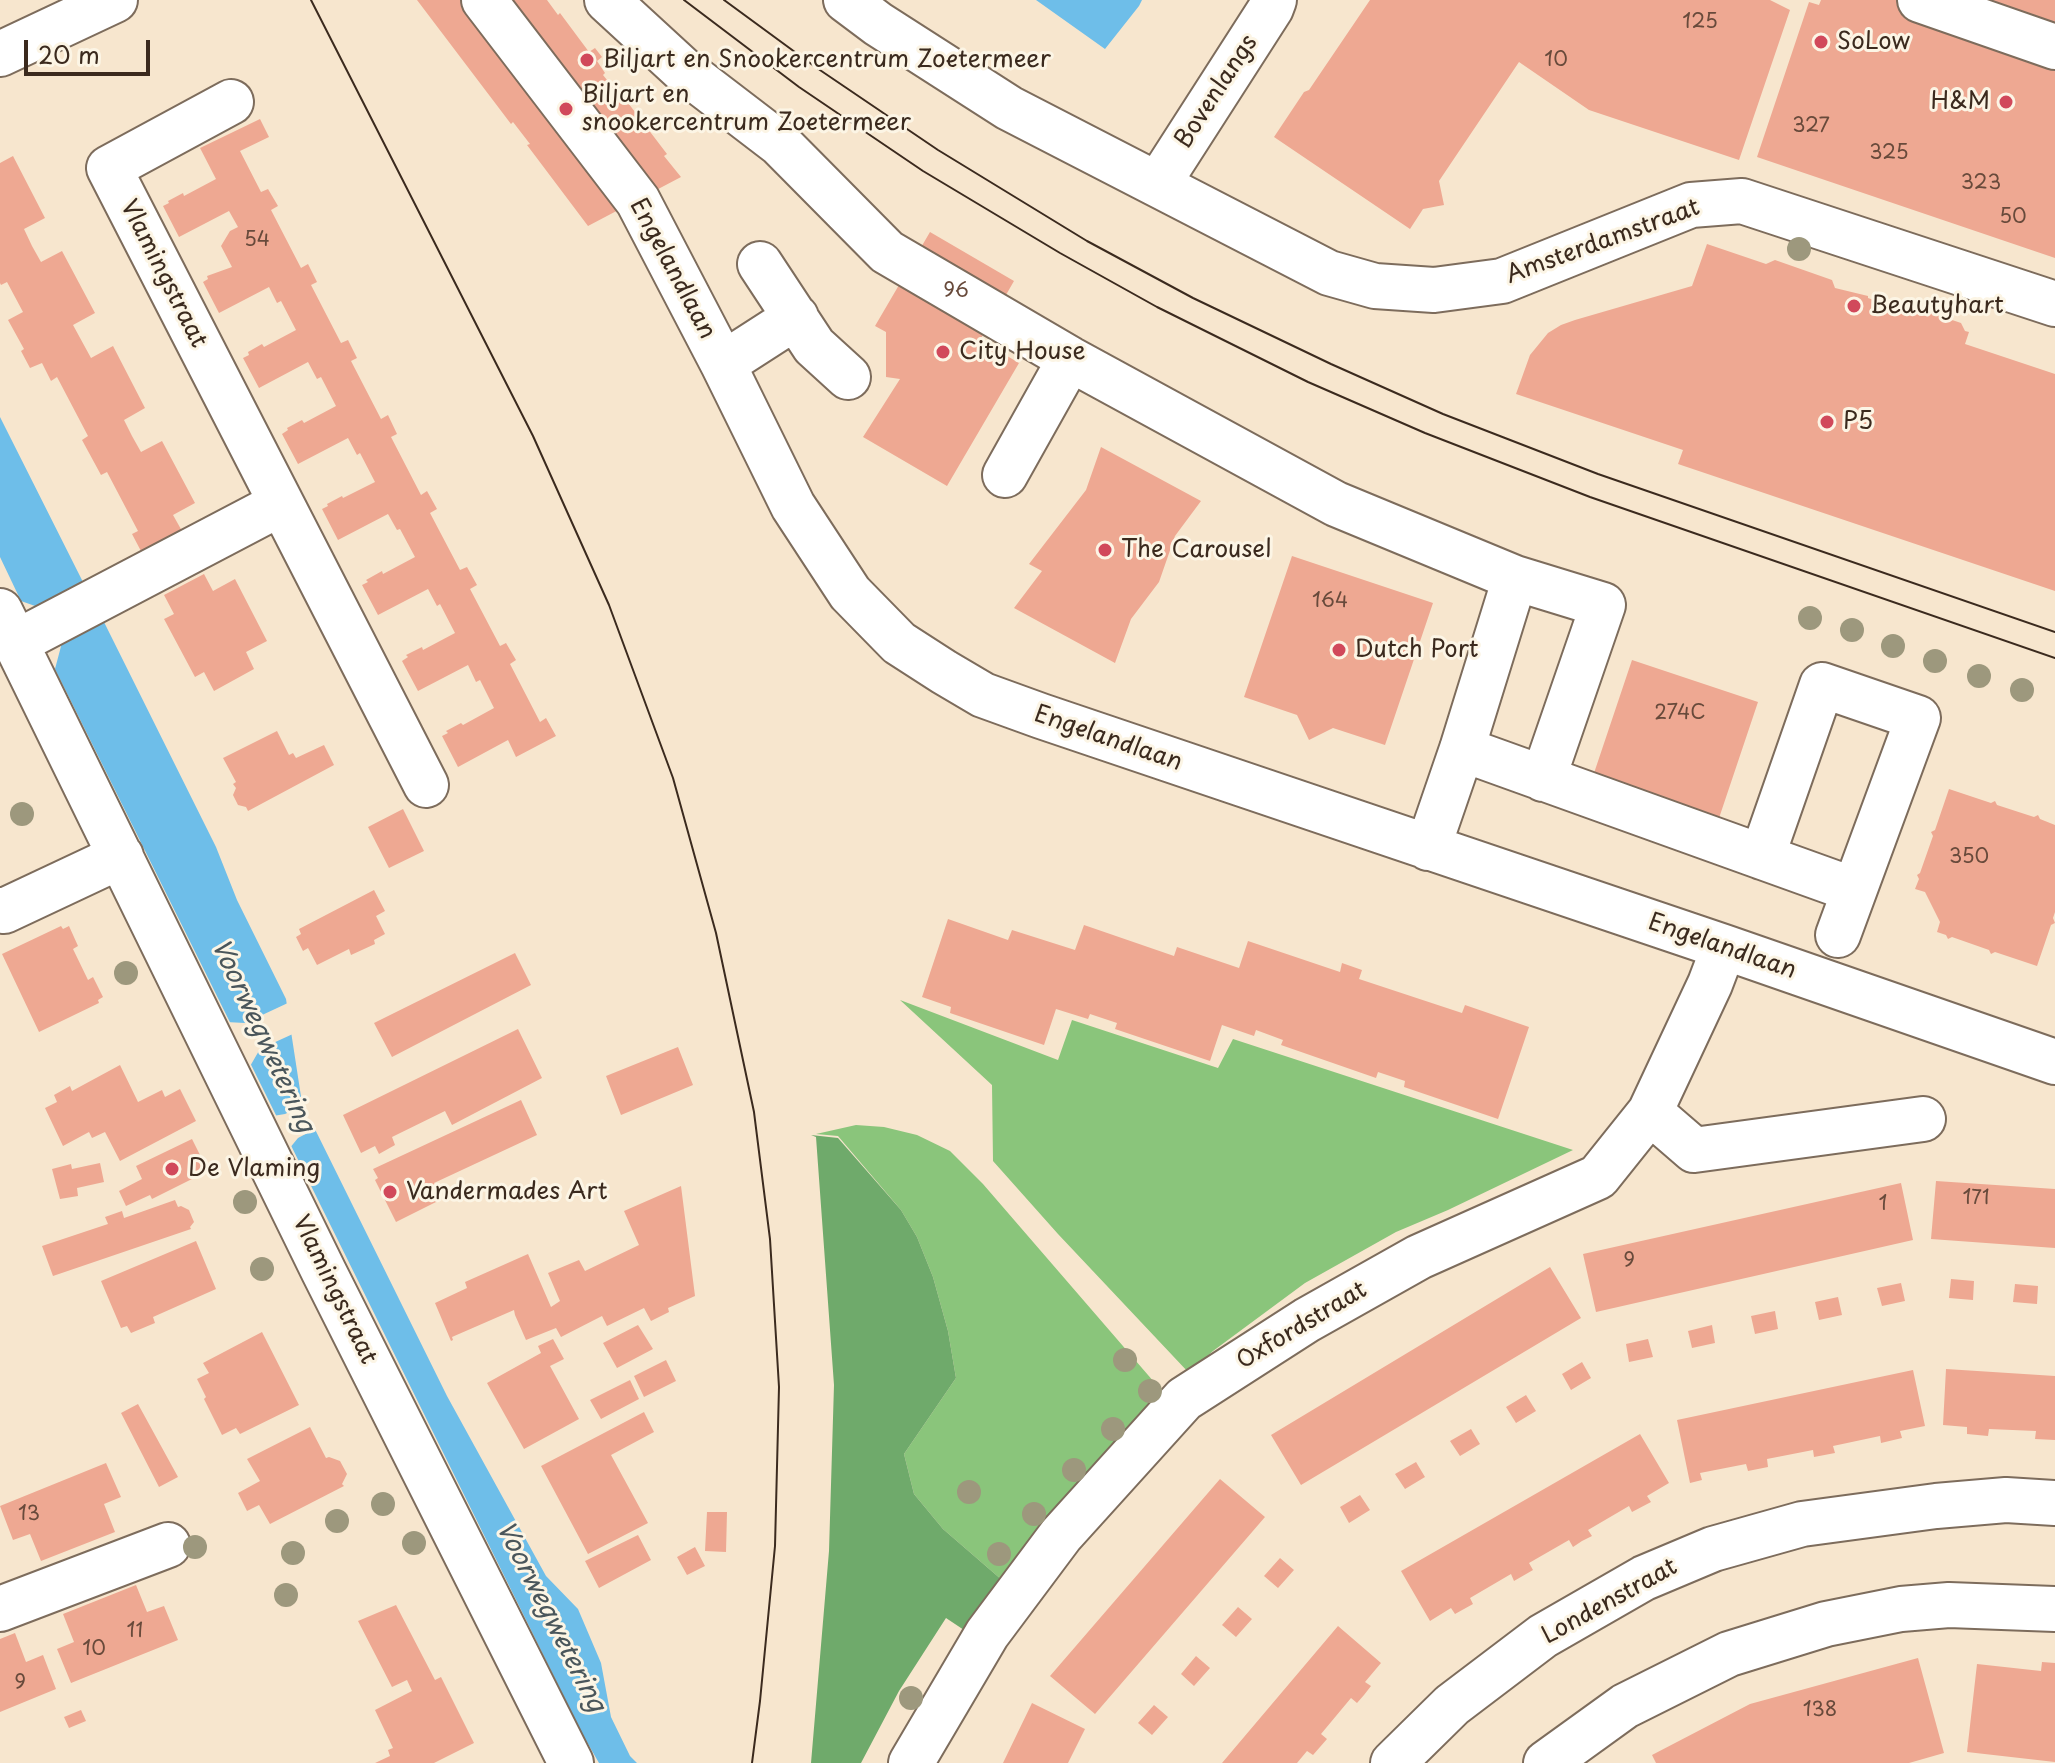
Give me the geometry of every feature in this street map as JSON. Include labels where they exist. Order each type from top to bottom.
[{"type":"street","name":"Engelandlaan","points":[[484,0],[638,201],[793,506],[850,593],[899,643],[983,695],[2055,1062]]},
{"type":"street","points":[[607,0],[682,69],[780,144],[887,252],[1070,359],[1336,504],[1515,578],[1603,605],[1543,779]]},
{"type":"street","name":"Amsterdamstraat","points":[[846,0],[1009,108],[1329,273],[1375,286],[1434,290],[1502,281],[1691,205],[1742,201],[2055,304]]},
{"type":"street","name":"Bovenlangs","points":[[1158,184],[1274,0]]},
{"type":"street","points":[[1920,0],[2055,47]]},
{"type":"street","points":[[0,54],[96,10]]},
{"type":"street","name":"Vlamingstraat","points":[[231,102],[109,168],[426,785]]},
{"type":"street","points":[[760,264],[814,346],[848,377]]},
{"type":"street","points":[[723,364],[796,317]]},
{"type":"street","points":[[1005,475],[1070,359]]},
{"type":"street","name":"Vlamingstraat","points":[[280,504],[109,594],[15,630],[121,856],[324,1272],[571,1763]]},
{"type":"street","points":[[1428,848],[1515,578]]},
{"type":"street","points":[[1762,857],[1822,685],[1918,718],[1838,935]]},
{"type":"street","points":[[1462,749],[1854,890]]},
{"type":"street","points":[[0,910],[4,911],[121,856]]},
{"type":"street","name":"Oxfordstraat","points":[[911,1763],[987,1634],[1061,1535],[1184,1399],[1307,1320],[1419,1257],[1598,1177],[1650,1112],[1724,947]]},
{"type":"street","points":[[1650,1112],[1694,1150],[1923,1119]]},
{"type":"street","name":"Londenstraat","points":[[1393,1763],[1452,1705],[1543,1636],[1644,1578],[1713,1549],[1802,1524],[2006,1500],[2055,1503]]},
{"type":"street","points":[[0,1609],[168,1545]]},
{"type":"street","points":[[1546,1763],[1625,1706],[1729,1654],[1812,1628],[1901,1609],[1949,1605],[2055,1609]]},
{"type":"green space","points":[[900,1000],[1058,1060],[1072,1020],[1218,1068],[1233,1039],[1573,1150],[1396,1232],[1305,1283],[1213,1351],[1189,1373],[993,1161],[992,1085]]},
{"type":"green space","points":[[856,1125],[884,1127],[917,1135],[950,1151],[983,1184],[1167,1397],[1002,1580],[943,1529],[914,1494],[904,1454],[956,1378],[948,1331],[933,1277],[917,1237],[901,1210],[838,1136],[816,1134]]},
{"type":"green space","points":[[811,1135],[838,1138],[901,1210],[917,1237],[933,1277],[948,1331],[956,1378],[904,1454],[914,1494],[943,1529],[1002,1580],[967,1632],[946,1618],[899,1691],[861,1763],[811,1763],[829,1551],[834,1385],[816,1137]]},
{"type":"water","points":[[1036,0],[1142,0],[1105,49]]},
{"type":"water","points":[[0,417],[89,594],[52,612],[21,601],[0,557]]},
{"type":"water","name":"Voorwegwetering","points":[[100,614],[216,847],[237,900],[286,999],[302,1103],[447,1396],[546,1576],[578,1609],[601,1663],[611,1717],[630,1756],[637,1763],[599,1763],[584,1737],[55,669],[64,635]]},
{"type":"pier","points":[[290,1002],[295,1033],[260,1049],[249,1068],[226,1022],[245,1023]]},
{"type":"pier","points":[[306,1104],[317,1128],[298,1138],[289,1149],[273,1116]]},
{"type":"building","name":"Biljart en snookercentrum Zoetermeer","points":[[417,0],[547,0],[589,52],[595,48],[602,57],[597,61],[605,73],[603,75],[622,95],[681,177],[588,226],[527,145],[530,144],[513,122],[511,124]]},
{"type":"building","points":[[1370,0],[1770,0],[1790,10],[1739,160],[1589,110],[1519,62],[1439,181],[1444,205],[1423,209],[1410,229],[1274,137]]},
{"type":"building","points":[[1821,0],[2055,0],[2055,258],[1757,157],[1809,2],[1819,5]]},
{"type":"building","points":[[260,119],[269,137],[240,151],[261,192],[268,189],[278,206],[271,210],[301,268],[308,264],[317,282],[311,285],[341,343],[348,340],[357,358],[351,361],[381,419],[388,415],[397,434],[391,437],[421,495],[427,491],[437,509],[430,513],[460,570],[467,567],[477,585],[470,589],[500,646],[506,643],[516,660],[510,664],[540,722],[546,718],[556,736],[516,757],[508,740],[458,767],[442,736],[448,733],[446,731],[494,708],[480,680],[476,682],[468,665],[418,691],[402,661],[408,657],[406,655],[422,647],[423,650],[455,633],[440,604],[437,606],[428,589],[378,615],[362,585],[382,571],[383,574],[415,557],[388,514],[338,540],[322,509],[342,496],[375,482],[360,453],[357,455],[348,438],[298,464],[282,434],[302,420],[304,423],[336,406],[321,377],[317,379],[308,362],[259,388],[243,358],[262,344],[264,347],[296,330],[281,301],[277,303],[269,287],[219,313],[203,282],[208,279],[207,276],[232,267],[221,246],[230,231],[238,227],[229,211],[179,237],[163,206],[183,193],[184,196],[216,179],[200,148]]},
{"type":"building","points":[[13,156],[45,218],[24,229],[32,246],[41,262],[62,251],[95,313],[73,325],[91,358],[113,346],[145,408],[124,420],[132,436],[141,452],[162,441],[195,503],[173,515],[182,531],[142,553],[132,534],[138,531],[107,472],[101,475],[82,440],[88,436],[57,377],[51,381],[42,363],[30,368],[21,351],[24,349],[8,320],[23,312],[7,282],[0,283],[0,163]]},
{"type":"building","name":"City House","points":[[930,232],[1014,281],[980,340],[1019,363],[947,486],[863,437],[900,379],[886,377],[886,332],[875,326]]},
{"type":"building","name":"P5","points":[[1707,244],[1766,264],[1775,260],[1832,280],[1835,288],[1868,296],[1885,304],[1893,300],[1961,323],[1969,332],[1965,344],[2055,374],[2055,591],[1678,464],[1683,450],[1516,394],[1530,355],[1548,333],[1575,320],[1692,286]]},
{"type":"building","name":"The Carousel","points":[[1101,447],[1201,501],[1175,536],[1159,582],[1131,619],[1115,663],[1014,608],[1042,571],[1029,564],[1086,490]]},
{"type":"building","name":"Dutch Port","points":[[1292,556],[1433,603],[1385,745],[1333,728],[1309,740],[1297,715],[1244,697]]},
{"type":"building","points":[[204,574],[213,591],[235,579],[267,641],[246,652],[254,669],[214,691],[204,672],[195,677],[164,619],[174,614],[164,595]]},
{"type":"building","points":[[1632,660],[1758,702],[1716,827],[1590,785]]},
{"type":"building","points":[[277,731],[289,755],[293,753],[296,758],[324,745],[334,765],[248,811],[246,807],[238,805],[233,795],[236,788],[233,784],[236,782],[223,758]]},
{"type":"building","points":[[1949,789],[1991,803],[1995,801],[1997,805],[2034,817],[2038,815],[2040,819],[2055,825],[2055,923],[2051,925],[2037,966],[1995,952],[1991,954],[1989,950],[1952,937],[1948,939],[1937,932],[1940,922],[1925,892],[1915,889],[1919,879],[1917,875],[1933,836],[1931,832],[1935,830]]},
{"type":"building","points":[[403,809],[424,851],[389,868],[368,827]]},
{"type":"building","points":[[374,890],[385,911],[376,916],[385,934],[374,940],[375,944],[351,955],[349,949],[317,965],[308,948],[303,951],[296,937],[301,934],[299,929]]},
{"type":"building","points":[[948,919],[1008,940],[1012,930],[1075,950],[1084,925],[1174,956],[1177,947],[1239,968],[1248,941],[1340,972],[1342,963],[1362,970],[1359,979],[1462,1013],[1465,1005],[1529,1027],[1498,1119],[1404,1087],[1405,1081],[1378,1072],[1376,1078],[1281,1045],[1283,1040],[1256,1030],[1254,1036],[1222,1025],[1210,1061],[1115,1029],[1117,1023],[1090,1014],[1088,1019],[1056,1009],[1044,1045],[950,1013],[951,1007],[922,997]]},
{"type":"building","points":[[61,926],[63,929],[69,926],[78,946],[73,949],[88,980],[93,977],[103,997],[98,1000],[99,1003],[39,1032],[2,954]]},
{"type":"building","points":[[515,953],[531,985],[392,1057],[374,1023]]},
{"type":"building","points":[[518,1029],[542,1078],[452,1125],[445,1111],[392,1137],[395,1145],[379,1154],[375,1146],[361,1153],[343,1115]]},
{"type":"building","points":[[678,1047],[693,1085],[621,1115],[606,1076]]},
{"type":"building","points":[[120,1065],[138,1102],[162,1090],[165,1097],[180,1089],[196,1121],[120,1161],[105,1132],[92,1138],[89,1132],[63,1146],[45,1108],[57,1102],[54,1095],[70,1086],[72,1091]]},
{"type":"building","points":[[521,1100],[537,1135],[434,1183],[442,1199],[396,1222],[375,1180],[378,1178],[373,1169]]},
{"type":"building","points":[[192,1139],[208,1171],[152,1199],[150,1195],[126,1206],[119,1191],[142,1179],[136,1166]]},
{"type":"building","points":[[100,1163],[104,1182],[77,1188],[78,1196],[60,1199],[52,1169],[71,1164],[72,1169]]},
{"type":"building","points":[[1936,1181],[2055,1189],[2055,1248],[1931,1239]]},
{"type":"building","points":[[1901,1183],[1913,1240],[1596,1312],[1583,1254]]},
{"type":"building","points":[[681,1186],[695,1296],[668,1308],[669,1312],[651,1321],[644,1308],[607,1326],[602,1316],[561,1337],[556,1328],[526,1340],[514,1310],[452,1337],[451,1341],[435,1303],[467,1288],[465,1282],[528,1254],[551,1307],[560,1301],[548,1273],[579,1260],[585,1271],[639,1245],[624,1211]]},
{"type":"building","points":[[175,1200],[178,1207],[189,1210],[194,1222],[191,1229],[53,1276],[42,1246],[108,1224],[105,1217],[122,1211],[124,1218]]},
{"type":"building","points":[[196,1241],[216,1289],[153,1317],[155,1323],[131,1333],[127,1326],[121,1328],[101,1281]]},
{"type":"building","points":[[1550,1267],[1581,1318],[1301,1485],[1271,1435]]},
{"type":"building","points":[[1951,1279],[1974,1281],[1973,1300],[1949,1298]]},
{"type":"building","points":[[1901,1283],[1905,1301],[1882,1306],[1877,1288]]},
{"type":"building","points":[[2015,1284],[2038,1286],[2037,1304],[2013,1302]]},
{"type":"building","points":[[1838,1297],[1842,1315],[1819,1320],[1815,1302]]},
{"type":"building","points":[[1775,1311],[1778,1329],[1755,1334],[1751,1316]]},
{"type":"building","points":[[638,1325],[653,1349],[617,1368],[603,1343]]},
{"type":"building","points":[[1712,1325],[1715,1343],[1692,1348],[1688,1331]]},
{"type":"building","points":[[262,1332],[299,1405],[240,1434],[236,1428],[222,1435],[197,1379],[209,1373],[203,1363]]},
{"type":"building","points":[[553,1339],[564,1359],[550,1366],[579,1419],[524,1449],[487,1383],[541,1353],[538,1346]]},
{"type":"building","points":[[1648,1339],[1653,1357],[1629,1362],[1626,1344]]},
{"type":"building","points":[[666,1360],[676,1381],[644,1397],[634,1376]]},
{"type":"building","points":[[1582,1362],[1591,1378],[1571,1390],[1562,1374]]},
{"type":"building","points":[[1946,1369],[2055,1376],[2055,1440],[2035,1439],[2036,1431],[1989,1429],[1988,1436],[1967,1434],[1967,1427],[1943,1425]]},
{"type":"building","points":[[1913,1370],[1925,1426],[1900,1431],[1902,1438],[1881,1443],[1880,1436],[1833,1446],[1835,1453],[1814,1457],[1813,1450],[1767,1459],[1768,1467],[1748,1471],[1746,1464],[1700,1473],[1702,1480],[1690,1483],[1677,1420]]},
{"type":"building","points":[[630,1380],[639,1399],[601,1419],[590,1400]]},
{"type":"building","points":[[1526,1395],[1536,1411],[1516,1423],[1506,1407]]},
{"type":"building","points":[[138,1404],[178,1477],[159,1487],[121,1413]]},
{"type":"building","points":[[644,1412],[654,1432],[611,1455],[648,1523],[588,1554],[541,1466]]},
{"type":"building","points":[[310,1427],[326,1458],[340,1461],[347,1474],[342,1484],[344,1486],[270,1524],[259,1505],[247,1511],[238,1493],[260,1481],[247,1459]]},
{"type":"building","points":[[1471,1429],[1480,1444],[1460,1456],[1450,1441]]},
{"type":"building","points":[[1640,1434],[1669,1483],[1647,1496],[1651,1502],[1632,1512],[1629,1506],[1588,1530],[1592,1536],[1573,1547],[1569,1540],[1529,1563],[1533,1570],[1514,1581],[1511,1574],[1470,1598],[1473,1604],[1455,1614],[1451,1608],[1430,1621],[1401,1571]]},
{"type":"building","points":[[1416,1462],[1425,1477],[1405,1489],[1395,1474]]},
{"type":"building","points":[[106,1463],[121,1497],[104,1504],[115,1532],[41,1561],[30,1534],[13,1540],[0,1506]]},
{"type":"building","points":[[1220,1479],[1265,1517],[1095,1714],[1050,1676]]},
{"type":"building","points":[[1360,1495],[1370,1510],[1349,1523],[1340,1507]]},
{"type":"building","points":[[707,1512],[727,1512],[726,1552],[705,1551]]},
{"type":"building","points":[[638,1535],[651,1560],[599,1588],[585,1561]]},
{"type":"building","points":[[695,1547],[705,1566],[687,1575],[677,1557]]},
{"type":"building","points":[[1280,1558],[1294,1570],[1278,1588],[1264,1576]]},
{"type":"building","points":[[136,1585],[147,1612],[164,1606],[178,1640],[71,1683],[57,1649],[74,1642],[63,1614]]},
{"type":"building","points":[[396,1605],[435,1680],[441,1677],[474,1743],[434,1763],[375,1763],[390,1756],[388,1750],[393,1748],[375,1710],[412,1691],[407,1680],[392,1687],[358,1621]]},
{"type":"building","points":[[1238,1607],[1252,1619],[1236,1637],[1222,1625]]},
{"type":"building","points":[[1338,1626],[1381,1663],[1365,1682],[1371,1686],[1364,1695],[1357,1703],[1351,1698],[1321,1734],[1327,1739],[1313,1755],[1307,1751],[1297,1763],[1222,1763]]},
{"type":"building","points":[[15,1633],[26,1662],[43,1655],[56,1689],[0,1712],[0,1639]]},
{"type":"building","points":[[1196,1656],[1210,1668],[1194,1686],[1181,1674]]},
{"type":"building","points":[[1918,1658],[1944,1753],[1909,1763],[1656,1763],[1652,1755],[1750,1704]]},
{"type":"building","points":[[2042,1662],[2055,1663],[2055,1762],[1967,1752],[1977,1664],[2041,1671]]},
{"type":"building","points":[[1032,1703],[1085,1729],[1068,1763],[1003,1763]]},
{"type":"building","points":[[1154,1705],[1168,1717],[1152,1735],[1138,1723]]},
{"type":"building","points":[[81,1710],[86,1721],[69,1728],[64,1717]]},
{"type":"tram line","points":[[311,0],[533,436],[609,605],[673,778],[716,933],[754,1112],[770,1239],[779,1387],[775,1546],[752,1763]]},
{"type":"tram line","points":[[684,0],[799,87],[923,171],[1157,307],[1308,382],[1425,433],[1590,497],[2055,658]]},
{"type":"tram line","points":[[724,0],[938,150],[1087,241],[1193,298],[1331,364],[1443,414],[1598,474],[2055,632]]},
{"type":"place","name":"SoLow","points":[[1821,42]]},
{"type":"place","name":"Biljart en Snookercentrum Zoetermeer","points":[[587,60]]},
{"type":"place","name":"H&M","points":[[2006,102]]},
{"type":"place","name":"Biljart en snookercentrum Zoetermeer","points":[[566,109]]},
{"type":"place","name":"Beautyhart","points":[[1854,306]]},
{"type":"place","name":"City House","points":[[943,352]]},
{"type":"place","name":"P5","points":[[1827,422]]},
{"type":"place","name":"The Carousel","points":[[1105,550]]},
{"type":"place","name":"Dutch Port","points":[[1339,650]]},
{"type":"place","name":"De Vlaming","points":[[172,1169]]},
{"type":"place","name":"Vandermades Art","points":[[390,1192]]}]
